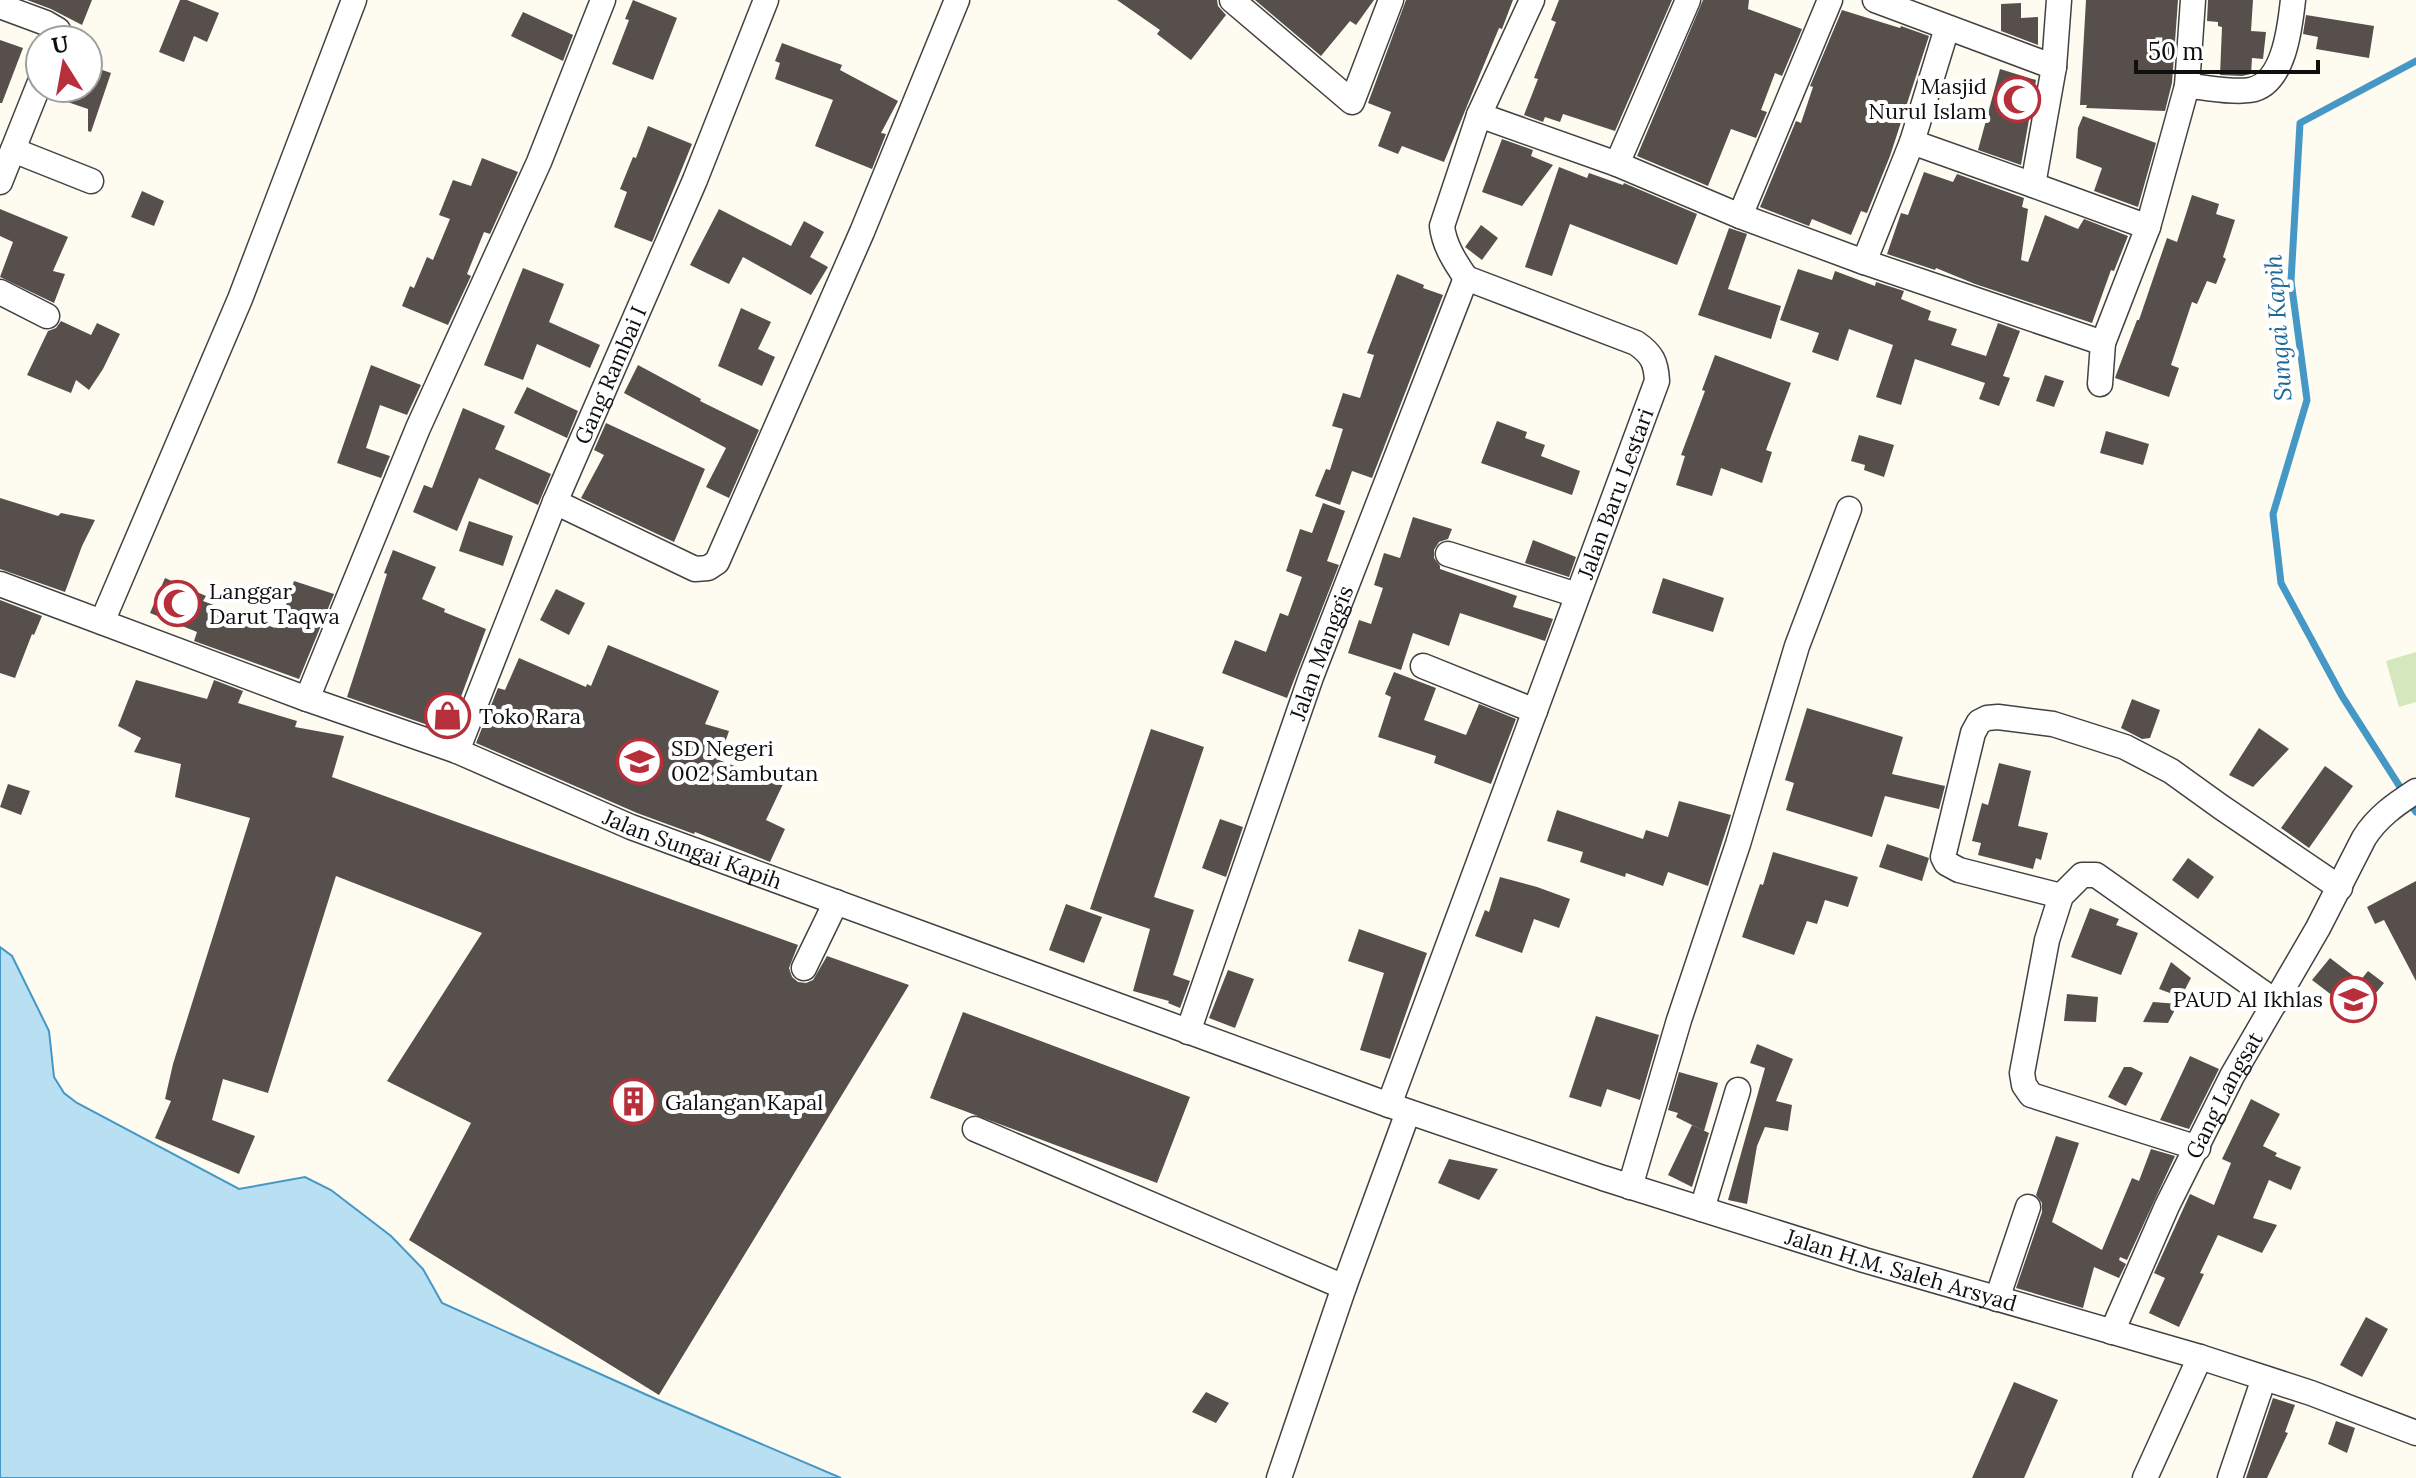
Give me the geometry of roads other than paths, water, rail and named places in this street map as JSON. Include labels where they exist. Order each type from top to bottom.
[{"type":"street","points":[[102,622],[240,299],[354,0]]},
{"type":"street","points":[[307,699],[418,428],[539,162],[603,0]]},
{"type":"street","name":"Gang Rambai I","points":[[457,751],[555,502],[695,180],[766,0]]},
{"type":"street","points":[[555,502],[695,569],[708,568],[717,562],[862,232],[957,0]]},
{"type":"street","points":[[1232,0],[1352,102],[1391,0]]},
{"type":"street","points":[[1466,278],[1456,265],[1442,226],[1479,115],[1532,0]]},
{"type":"street","points":[[1617,164],[1688,0]]},
{"type":"street","points":[[1740,216],[1830,0]]},
{"type":"street","points":[[1875,0],[2054,67]]},
{"type":"street","points":[[2033,185],[2054,67],[2059,0]]},
{"type":"street","points":[[2100,384],[2103,343],[2148,227],[2187,86],[2193,0]]},
{"type":"street","points":[[2187,86],[2244,90],[2261,87],[2276,69],[2287,43],[2293,0]]},
{"type":"street","points":[[0,6],[37,24]]},
{"type":"street","points":[[1864,262],[1912,142],[1947,28]]},
{"type":"street","points":[[0,182],[31,104]]},
{"type":"street","points":[[1479,115],[1617,164],[1740,216],[1864,262],[2103,343]]},
{"type":"street","points":[[1912,142],[2148,227]]},
{"type":"street","points":[[13,150],[91,181]]},
{"type":"street","name":"Jalan Baru Lestari","points":[[1279,1478],[1344,1287],[1398,1108],[1535,711],[1657,381],[1656,364],[1649,351],[1636,343],[1466,278]]},
{"type":"street","name":"Jalan Manggis","points":[[1188,1032],[1311,677],[1466,278]]},
{"type":"street","points":[[0,292],[47,316]]},
{"type":"street","points":[[1630,1187],[1679,1020],[1738,844],[1797,646],[1849,509]]},
{"type":"street","points":[[1448,554],[1577,595]]},
{"type":"street","name":"Jalan Sungai Kapih","points":[[0,584],[307,699],[457,751],[631,827],[1398,1108]]},
{"type":"street","points":[[1423,666],[1535,711]]},
{"type":"street","points":[[2061,896],[1959,870],[1946,863],[1943,857],[1973,733],[1979,722],[1987,718],[2053,724],[2125,747],[2171,771],[2340,888]]},
{"type":"street","name":"Gang Langsat","points":[[2112,1332],[2167,1206],[2232,1076],[2378,818],[2416,791]]},
{"type":"street","points":[[2198,1148],[2031,1095],[2024,1085],[2022,1073],[2047,940],[2061,896],[2082,875],[2096,875],[2276,1002]]},
{"type":"street","points":[[804,968],[836,902]]},
{"type":"street","points":[[1702,1209],[1738,1090]]},
{"type":"street","name":"Jalan H.M. Saleh Arsyad","points":[[1398,1108],[1630,1187],[1997,1299],[2200,1357],[2311,1393],[2416,1433]]},
{"type":"street","points":[[975,1129],[1344,1287]]},
{"type":"street","points":[[1997,1299],[2028,1207]]},
{"type":"street","points":[[2145,1478],[2200,1357]]},
{"type":"street","points":[[2230,1478],[2264,1378]]},
{"type":"water","points":[[0,947],[12,956],[49,1031],[54,1077],[64,1093],[77,1103],[239,1189],[305,1177],[331,1190],[391,1236],[423,1269],[442,1303],[841,1478],[0,1478]]},
{"type":"waterway","name":"Sungai Kapih","points":[[2416,61],[2300,123],[2291,281],[2307,400],[2273,514],[2281,583],[2342,696],[2416,812]]},
{"type":"place","name":"Masjid Nurul Islam","points":[[2018,99]]},
{"type":"place","name":"Langgar Darut Taqwa","points":[[178,604]]},
{"type":"place","name":"Toko Rara","points":[[448,716]]},
{"type":"place","name":"SD Negeri 002 Sambutan","points":[[640,761]]},
{"type":"place","name":"PAUD Al Ikhlas","points":[[2354,999]]},
{"type":"place","name":"Galangan Kapal","points":[[634,1102]]}]
